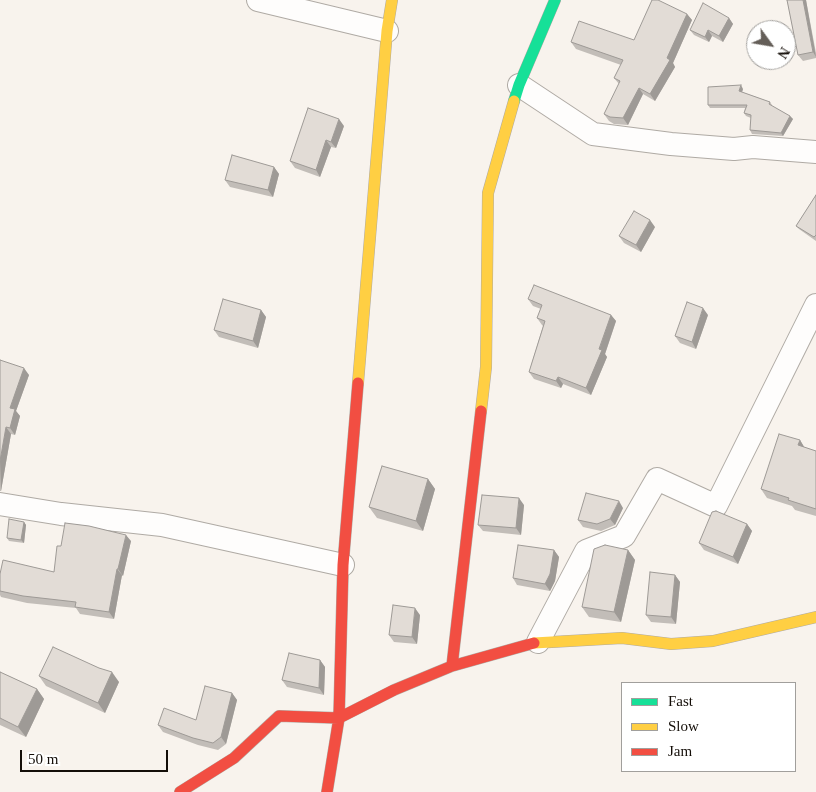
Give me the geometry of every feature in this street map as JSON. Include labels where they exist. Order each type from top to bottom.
[{"type":"street","points":[[258,0],[386,31]]},
{"type":"street","points":[[327,792],[339,718],[344,564],[386,31],[392,0]]},
{"type":"street","points":[[452,666],[486,367],[488,193],[519,85],[555,0]]},
{"type":"street","points":[[519,85],[593,134],[671,144],[734,149],[753,148],[816,152]]},
{"type":"street","points":[[538,642],[586,551],[624,536],[657,479],[716,506],[816,305]]},
{"type":"street","points":[[0,504],[61,514],[162,525],[344,564]]},
{"type":"street","points":[[180,792],[234,758],[279,716],[339,718],[394,690],[452,666],[538,642],[622,638],[671,644],[713,641],[816,617]]},
{"type":"building","points":[[652,0],[658,0],[687,14],[667,58],[670,60],[650,94],[639,88],[623,118],[610,117],[604,114],[620,81],[614,78],[623,60],[571,42],[579,21],[634,40]]},
{"type":"building","points":[[787,0],[803,0],[813,52],[798,55],[796,20],[791,20]]},
{"type":"building","points":[[703,3],[729,18],[719,36],[708,30],[705,37],[690,30]]},
{"type":"building","points":[[741,85],[739,91],[770,102],[769,104],[790,116],[781,133],[750,130],[751,115],[744,113],[747,105],[708,105],[708,87]]},
{"type":"building","points":[[308,108],[339,119],[331,142],[326,140],[316,170],[290,161]]},
{"type":"building","points":[[232,155],[274,167],[268,190],[225,180]]},
{"type":"building","points":[[816,195],[816,235],[814,237],[796,226]]},
{"type":"building","points":[[634,211],[650,220],[636,245],[619,236]]},
{"type":"building","points":[[534,285],[611,315],[599,349],[602,350],[586,388],[558,377],[556,381],[529,372],[545,321],[537,318],[542,305],[528,299]]},
{"type":"building","points":[[223,299],[261,310],[253,341],[214,330]]},
{"type":"building","points":[[687,302],[703,308],[692,342],[675,336]]},
{"type":"building","points":[[0,360],[24,368],[10,408],[15,409],[10,428],[6,427],[0,461]]},
{"type":"building","points":[[779,434],[800,440],[798,445],[816,451],[816,509],[761,489]]},
{"type":"building","points":[[382,466],[428,479],[416,521],[369,507]]},
{"type":"building","points":[[586,493],[619,501],[610,519],[597,524],[578,520]]},
{"type":"building","points":[[482,495],[519,498],[516,528],[478,525]]},
{"type":"building","points":[[716,511],[747,524],[733,557],[699,543],[712,512]]},
{"type":"building","points":[[9,519],[24,522],[21,540],[7,538]]},
{"type":"building","points":[[65,523],[89,526],[126,535],[109,612],[75,607],[76,602],[23,596],[0,591],[0,574],[3,560],[54,572],[57,546],[61,546]]},
{"type":"building","points":[[518,545],[554,550],[550,574],[545,584],[513,578]]},
{"type":"building","points":[[605,545],[628,550],[614,612],[582,607],[594,549]]},
{"type":"building","points":[[650,572],[675,575],[671,617],[646,615]]},
{"type":"building","points":[[393,605],[415,608],[412,637],[389,635]]},
{"type":"building","points":[[53,647],[112,672],[98,703],[39,676]]},
{"type":"building","points":[[289,653],[320,660],[319,688],[282,680]]},
{"type":"building","points":[[0,672],[37,689],[18,727],[0,718]]},
{"type":"building","points":[[205,686],[232,693],[221,737],[213,743],[158,725],[164,708],[196,720]]},
{"type":"traffic: fast","points":[[514,101],[555,0]]},
{"type":"traffic: slow","points":[[358,383],[387,31],[392,0]]},
{"type":"traffic: slow","points":[[481,411],[486,367],[488,193],[514,101]]},
{"type":"traffic: slow","points":[[534,643],[622,638],[671,644],[713,641],[816,617]]},
{"type":"traffic: jam","points":[[327,792],[339,718],[343,565],[358,383]]},
{"type":"traffic: jam","points":[[452,666],[481,411]]},
{"type":"traffic: jam","points":[[180,792],[234,758],[279,716],[339,718],[394,690],[452,666],[534,643]]}]
